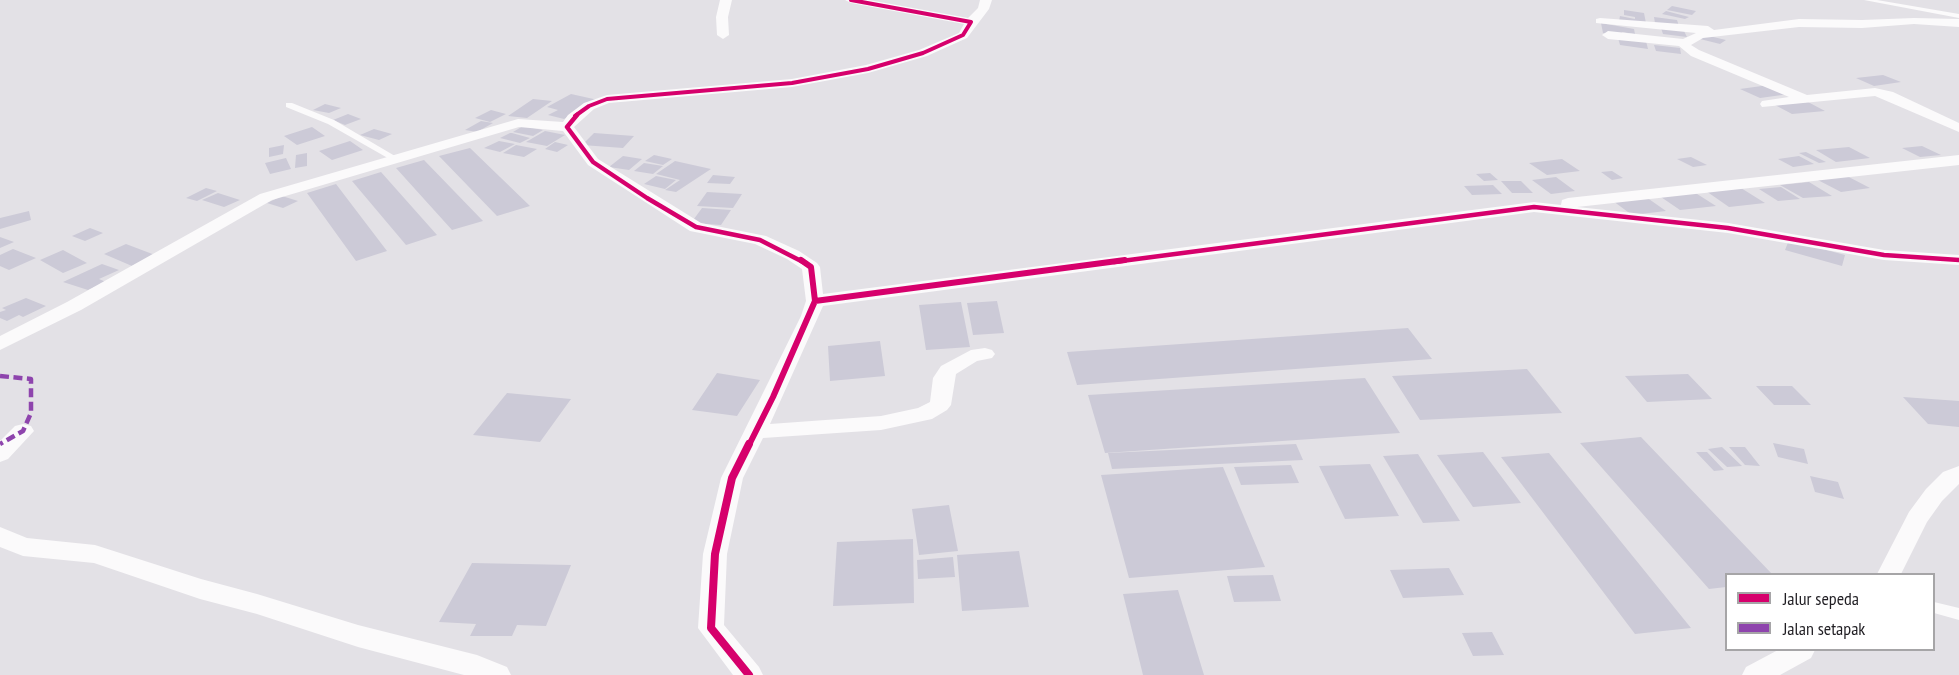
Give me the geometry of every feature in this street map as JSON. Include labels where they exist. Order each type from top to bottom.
[{"type":"street","points":[[723,35],[722,17],[726,0]]},
{"type":"street","points":[[851,0],[971,22]]},
{"type":"street","points":[[567,127],[573,118],[589,106],[608,99],[792,83],[868,69],[923,53],[963,35],[983,9],[986,0]]},
{"type":"street","points":[[1600,21],[1720,33]]},
{"type":"street","points":[[1608,35],[1686,43],[1694,37],[1799,23],[1862,24],[1914,21],[1959,23]]},
{"type":"street","points":[[1686,43],[1685,47],[1695,53],[1804,99]]},
{"type":"street","points":[[1767,104],[1875,92],[1888,95],[1959,128]]},
{"type":"street","points":[[0,344],[74,306],[266,197],[518,123],[567,127],[593,162],[696,227],[760,240],[793,255],[811,267],[815,301],[773,397],[753,432],[732,478],[715,554],[711,628],[749,675]]},
{"type":"street","points":[[815,301],[1534,207],[1959,160]]},
{"type":"street","points":[[1534,207],[1728,228],[1884,255],[1959,260]]},
{"type":"street","points":[[753,432],[881,423],[924,414],[940,405],[943,378],[948,370],[971,356],[985,354]]},
{"type":"street","points":[[0,454],[23,431]]},
{"type":"street","points":[[1890,573],[1917,518],[1934,495],[1951,478],[1959,474]]},
{"type":"street","points":[[0,536],[23,547],[95,554],[200,590],[257,604],[358,636],[477,667],[497,675]]},
{"type":"street","points":[[1756,675],[1799,651]]},
{"type":"lane","points":[[1867,0],[1959,16]]},
{"type":"lane","points":[[289,105],[331,122],[396,159]]},
{"type":"lane","points":[[1935,608],[1959,614]]},
{"type":"building","points":[[1672,6],[1696,11],[1692,15],[1667,10]]},
{"type":"building","points":[[1624,10],[1644,13],[1646,23],[1619,21],[1620,16],[1635,19],[1635,17],[1624,15]]},
{"type":"building","points":[[1666,11],[1689,17],[1685,19],[1662,14]]},
{"type":"building","points":[[1654,17],[1677,20],[1679,26],[1655,23]]},
{"type":"building","points":[[1601,23],[1634,29],[1635,34],[1603,33]]},
{"type":"building","points":[[1661,28],[1684,31],[1687,37],[1663,34]]},
{"type":"building","points":[[1705,35],[1726,40],[1720,44],[1700,39]]},
{"type":"building","points":[[1618,38],[1646,41],[1648,49],[1620,45]]},
{"type":"building","points":[[1654,45],[1680,48],[1681,54],[1656,51]]},
{"type":"building","points":[[1883,75],[1901,82],[1874,86],[1856,78]]},
{"type":"building","points":[[1769,85],[1789,94],[1760,98],[1740,89]]},
{"type":"building","points":[[571,94],[598,100],[564,119],[548,115],[558,110],[547,107]]},
{"type":"building","points":[[533,99],[552,101],[527,118],[508,116]]},
{"type":"building","points":[[1808,102],[1825,111],[1792,114],[1775,105]]},
{"type":"building","points":[[325,104],[341,108],[329,113],[313,110]]},
{"type":"building","points":[[491,110],[506,114],[490,122],[475,118]]},
{"type":"building","points":[[348,114],[361,119],[345,125],[333,120]]},
{"type":"building","points":[[481,121],[493,123],[477,132],[465,130]]},
{"type":"building","points":[[523,126],[543,130],[533,136],[513,132]]},
{"type":"building","points":[[312,127],[325,136],[297,145],[284,136]]},
{"type":"building","points":[[374,129],[392,134],[379,140],[360,135]]},
{"type":"building","points":[[545,131],[565,135],[547,146],[526,142]]},
{"type":"building","points":[[510,133],[530,138],[520,143],[500,138]]},
{"type":"building","points":[[594,133],[634,136],[623,148],[582,145]]},
{"type":"building","points":[[350,141],[363,150],[332,160],[319,151]]},
{"type":"building","points":[[499,141],[515,144],[500,152],[484,148]]},
{"type":"building","points":[[555,142],[568,145],[557,152],[545,149]]},
{"type":"building","points":[[284,145],[283,154],[269,157],[269,148]]},
{"type":"building","points":[[516,145],[537,149],[524,157],[503,153]]},
{"type":"building","points":[[1922,146],[1941,155],[1920,157],[1902,148]]},
{"type":"building","points":[[1849,147],[1870,158],[1836,162],[1816,150]]},
{"type":"building","points":[[470,148],[530,206],[497,216],[439,156]]},
{"type":"building","points":[[1806,152],[1826,162],[1819,163],[1799,153]]},
{"type":"building","points":[[307,153],[307,166],[295,168],[296,155]]},
{"type":"building","points":[[654,155],[672,159],[663,165],[645,161]]},
{"type":"building","points":[[623,156],[642,159],[629,170],[609,167]]},
{"type":"building","points":[[1799,156],[1814,164],[1793,167],[1778,159]]},
{"type":"building","points":[[1691,157],[1707,165],[1693,167],[1677,159]]},
{"type":"building","points":[[286,158],[291,169],[270,174],[265,163]]},
{"type":"building","points":[[1562,159],[1580,171],[1547,175],[1529,163]]},
{"type":"building","points":[[424,160],[483,221],[452,230],[396,168]]},
{"type":"building","points":[[675,161],[711,169],[676,192],[665,190],[680,180],[656,174]]},
{"type":"building","points":[[644,163],[663,166],[653,174],[634,171]]},
{"type":"building","points":[[1612,171],[1623,178],[1612,180],[1601,172]]},
{"type":"building","points":[[381,172],[437,235],[406,245],[352,181]]},
{"type":"building","points":[[1490,173],[1498,180],[1484,181],[1476,174]]},
{"type":"building","points":[[1843,174],[1870,188],[1841,192],[1814,178]]},
{"type":"building","points":[[713,175],[735,177],[730,184],[707,183]]},
{"type":"building","points":[[656,176],[676,180],[665,189],[644,184]]},
{"type":"building","points":[[1556,177],[1575,191],[1551,194],[1532,180]]},
{"type":"building","points":[[1501,181],[1521,181],[1533,193],[1512,193]]},
{"type":"building","points":[[1809,182],[1832,196],[1803,198],[1780,185]]},
{"type":"building","points":[[336,184],[387,251],[356,261],[307,193]]},
{"type":"building","points":[[1493,185],[1502,194],[1472,195],[1464,186]]},
{"type":"building","points":[[1781,187],[1800,199],[1778,201],[1759,189]]},
{"type":"building","points":[[206,188],[217,191],[197,201],[186,198]]},
{"type":"building","points":[[1741,188],[1765,203],[1729,207],[1706,191]]},
{"type":"building","points":[[707,192],[742,194],[733,208],[697,206]]},
{"type":"building","points":[[1694,192],[1716,206],[1680,210],[1658,195]]},
{"type":"building","points":[[218,193],[240,200],[224,207],[202,200]]},
{"type":"building","points":[[282,196],[298,201],[283,208],[267,203]]},
{"type":"building","points":[[1646,197],[1666,211],[1632,215],[1613,201]]},
{"type":"building","points":[[702,208],[731,210],[721,225],[691,223]]},
{"type":"building","points":[[29,211],[31,220],[0,229],[0,218]]},
{"type":"building","points":[[90,228],[103,233],[85,241],[72,236]]},
{"type":"building","points":[[0,237],[14,242],[0,248]]},
{"type":"building","points":[[1789,240],[1845,255],[1842,266],[1785,250]]},
{"type":"building","points":[[126,244],[155,255],[132,266],[104,254]]},
{"type":"building","points":[[13,249],[36,258],[9,270],[0,266],[0,255]]},
{"type":"building","points":[[63,250],[87,263],[63,273],[40,260]]},
{"type":"building","points":[[102,264],[119,270],[99,279],[106,282],[88,290],[63,282]]},
{"type":"building","points":[[26,298],[46,306],[23,317],[19,315],[7,321],[0,318],[0,312],[6,310],[2,308]]},
{"type":"building","points":[[997,301],[1004,333],[973,335],[967,303]]},
{"type":"building","points":[[961,302],[970,347],[926,350],[919,305]]},
{"type":"building","points":[[1408,328],[1432,359],[1077,385],[1067,352]]},
{"type":"building","points":[[880,341],[885,376],[830,381],[828,346]]},
{"type":"building","points":[[1527,369],[1562,413],[1420,420],[1392,376]]},
{"type":"building","points":[[717,373],[760,380],[737,416],[692,410]]},
{"type":"building","points":[[1688,374],[1712,399],[1647,402],[1625,376]]},
{"type":"building","points":[[1365,378],[1400,433],[1105,453],[1088,395]]},
{"type":"building","points":[[1756,386],[1792,386],[1811,405],[1774,405]]},
{"type":"building","points":[[507,393],[571,399],[540,442],[473,435]]},
{"type":"building","points":[[1903,397],[1959,401],[1959,427],[1928,424]]},
{"type":"building","points":[[1641,437],[1771,573],[1725,573],[1725,587],[1709,589],[1580,443]]},
{"type":"building","points":[[1773,443],[1804,449],[1808,464],[1778,457]]},
{"type":"building","points":[[1296,444],[1303,460],[1112,469],[1108,453]]},
{"type":"building","points":[[1722,447],[1742,466],[1727,467],[1708,449]]},
{"type":"building","points":[[1729,447],[1745,447],[1760,466],[1745,465]]},
{"type":"building","points":[[1483,452],[1521,503],[1473,507],[1437,455]]},
{"type":"building","points":[[1696,452],[1707,452],[1724,470],[1714,471]]},
{"type":"building","points":[[1549,453],[1691,628],[1635,634],[1501,457]]},
{"type":"building","points":[[1418,454],[1460,521],[1423,523],[1383,456]]},
{"type":"building","points":[[1370,464],[1399,516],[1345,519],[1319,466]]},
{"type":"building","points":[[1291,465],[1299,483],[1241,485],[1234,467]]},
{"type":"building","points":[[1223,467],[1265,567],[1129,578],[1101,475]]},
{"type":"building","points":[[1810,476],[1838,482],[1844,499],[1815,492]]},
{"type":"building","points":[[949,505],[958,551],[919,555],[912,509]]},
{"type":"building","points":[[913,539],[914,603],[833,606],[837,542]]},
{"type":"building","points":[[1019,551],[1029,607],[962,611],[957,555]]},
{"type":"building","points":[[953,557],[955,577],[918,579],[917,560]]},
{"type":"building","points":[[472,563],[571,565],[546,626],[517,625],[512,636],[470,636],[476,624],[439,622]]},
{"type":"building","points":[[1449,568],[1464,595],[1403,598],[1390,570]]},
{"type":"building","points":[[1273,575],[1281,601],[1234,602],[1227,576]]},
{"type":"building","points":[[1178,590],[1204,675],[1143,675],[1123,594]]},
{"type":"building","points":[[1492,632],[1504,655],[1473,656],[1462,633]]},
{"type":"marked path","points":[[0,376],[31,379],[31,413],[23,431],[0,444]]},
{"type":"cycle path","points":[[749,675],[711,628],[715,554],[732,478],[773,397],[810,316],[815,301],[811,267],[793,255],[760,240],[696,227],[593,162],[567,127],[573,118],[589,106],[607,99],[792,83],[868,69],[923,53],[963,35],[971,22],[851,0]]},
{"type":"cycle path","points":[[815,301],[1534,207],[1728,228],[1884,255],[1959,260]]}]
